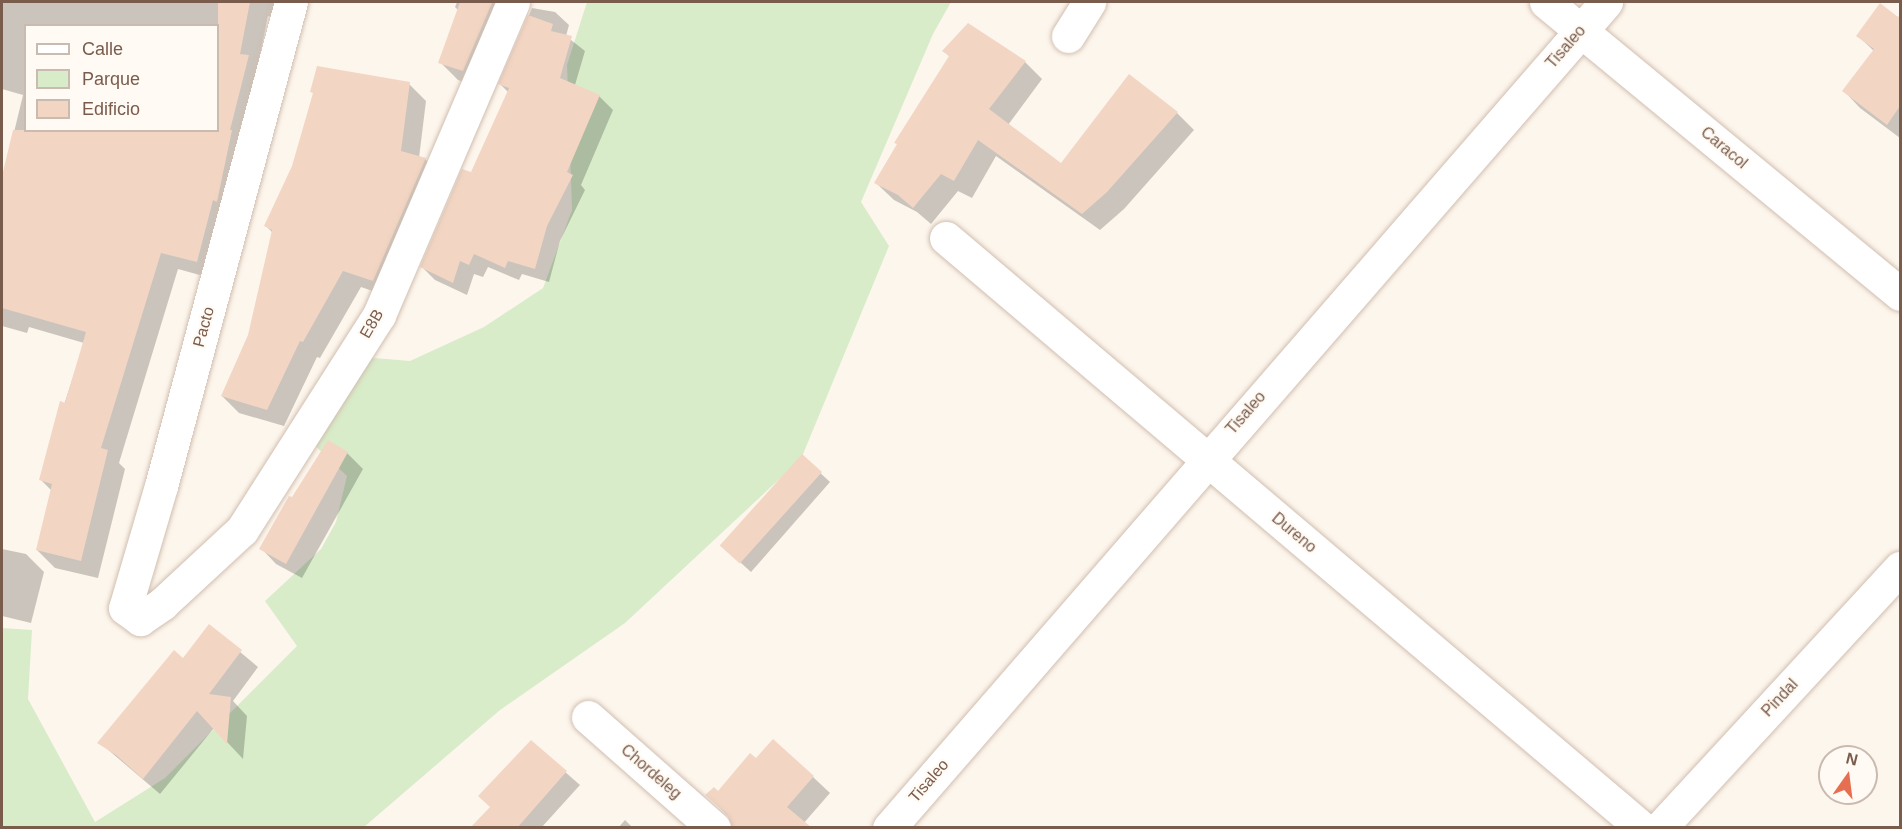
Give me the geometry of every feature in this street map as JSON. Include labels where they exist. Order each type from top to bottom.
[{"type":"street","name":"Pacto","points":[[162,604],[140,619],[125,608],[161,486],[291,2]]},
{"type":"street","name":"E8B","points":[[162,604],[242,530],[378,315],[513,2]]},
{"type":"street","points":[[1068,36],[1089,2]]},
{"type":"street","name":"Caracol","points":[[1546,2],[1900,294]]},
{"type":"street","name":"Tisaleo","points":[[889,828],[1606,2]]},
{"type":"street","name":"Dureno","points":[[946,238],[1642,828]]},
{"type":"street","name":"Pindal","points":[[1660,828],[1900,567]]},
{"type":"street","name":"Chordeleg","points":[[588,717],[714,828]]},
{"type":"green space","points":[[587,2],[951,2],[933,34],[861,202],[889,246],[801,459],[625,623],[500,710],[364,827],[2,827],[2,628],[32,630],[28,699],[95,822],[165,778],[297,646],[265,601],[321,549],[336,522],[347,476],[308,439],[362,357],[410,361],[484,327],[543,288],[572,210],[567,65]]},
{"type":"building","points":[[218,2],[250,2],[240,54],[249,55],[230,130],[232,130],[217,202],[213,200],[197,262],[161,253],[101,448],[108,450],[81,561],[36,550],[52,484],[39,480],[60,401],[65,403],[86,332],[2,308],[2,176],[13,130],[24,130],[24,132],[219,132]]},
{"type":"building","points":[[460,2],[492,3],[463,71],[438,63]]},
{"type":"building","points":[[1880,3],[1898,17],[1900,14],[1900,106],[1887,125],[1842,91],[1874,49],[1856,36]]},
{"type":"building","points":[[528,15],[553,24],[551,31],[572,36],[560,78],[600,95],[567,172],[573,175],[547,226],[535,269],[508,261],[505,268],[474,254],[469,265],[460,261],[453,283],[420,267],[462,169],[471,172],[509,88],[498,84]]},
{"type":"building","points":[[968,23],[1026,61],[989,109],[1061,163],[1129,74],[1178,112],[1107,192],[1082,214],[978,140],[954,181],[941,174],[913,208],[898,195],[874,183],[897,144],[894,143],[949,56],[942,51]]},
{"type":"building","points":[[317,66],[410,82],[401,151],[426,158],[373,281],[343,271],[303,342],[300,341],[267,410],[221,396],[248,335],[272,230],[264,226],[292,166],[313,93],[310,92]]},
{"type":"building","points":[[328,440],[348,452],[286,564],[259,549],[289,496],[292,497]]},
{"type":"building","points":[[802,454],[822,472],[740,563],[720,545]]},
{"type":"building","points":[[209,624],[242,650],[209,694],[231,697],[227,744],[197,711],[143,779],[116,755],[97,743],[174,650],[183,658]]},
{"type":"building","points":[[773,739],[814,776],[787,807],[812,828],[732,828],[727,814],[705,795],[714,787],[718,791],[750,753],[756,758]]},
{"type":"building","points":[[531,740],[567,771],[517,828],[470,828],[490,807],[478,796]]}]
